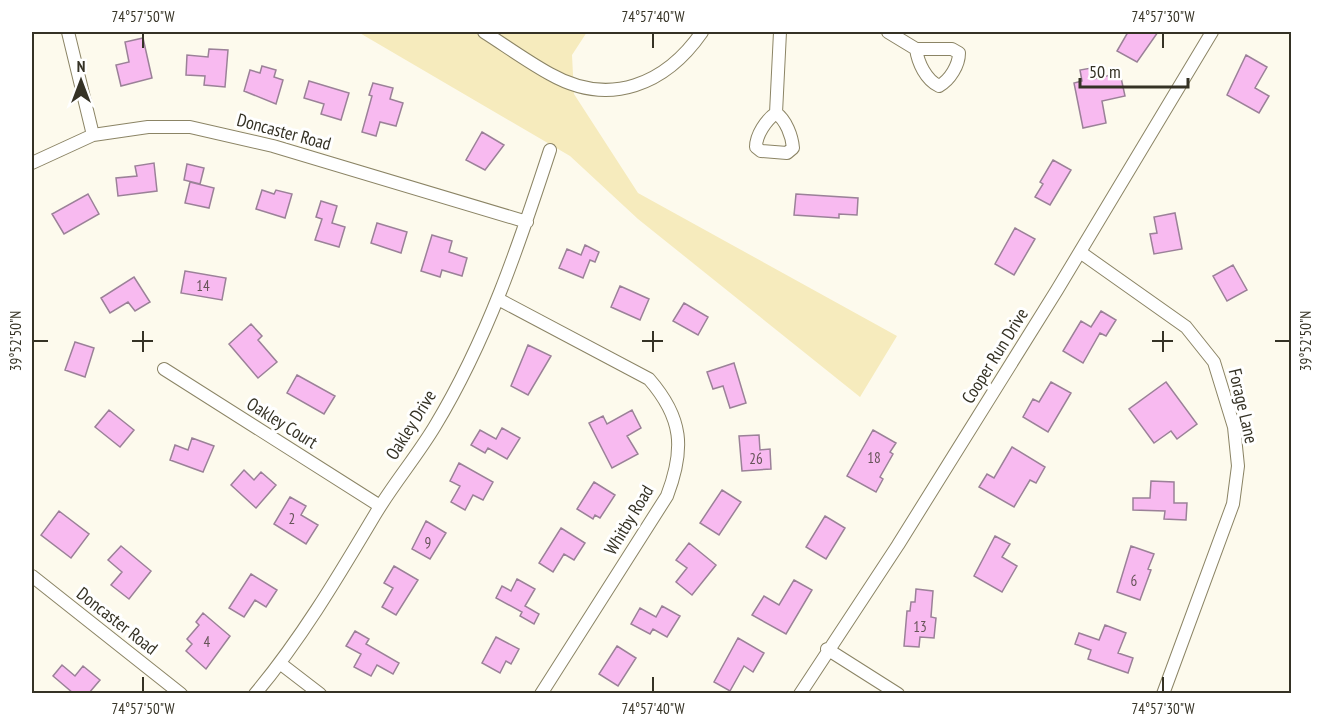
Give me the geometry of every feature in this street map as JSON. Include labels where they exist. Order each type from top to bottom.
[{"type":"street","points":[[68,32],[93,135]]},
{"type":"street","points":[[484,32],[551,75],[575,85],[605,90],[633,86],[656,79],[676,63],[702,32]]},
{"type":"street","points":[[776,113],[780,32]]},
{"type":"street","points":[[888,32],[916,49]]},
{"type":"street","name":"Cooper Run Drive","points":[[800,693],[898,545],[1080,252],[1212,32]]},
{"type":"street","name":"Doncaster Road","points":[[32,163],[93,135],[148,127],[190,127],[273,146],[527,222]]},
{"type":"street","name":"Oakley Drive","points":[[255,693],[281,663],[380,506],[435,426],[479,342],[498,299],[527,222],[550,150]]},
{"type":"street","name":"Forage Lane","points":[[1080,252],[1186,327],[1214,362],[1234,427],[1238,466],[1233,504],[1163,693]]},
{"type":"street","name":"Whitby Road","points":[[498,299],[649,379],[663,395],[676,421],[679,449],[675,473],[667,496],[541,693]]},
{"type":"street","name":"Oakley Court","points":[[164,369],[380,506]]},
{"type":"street","name":"Doncaster Road","points":[[32,576],[181,693]]},
{"type":"street","points":[[827,649],[898,693]]},
{"type":"street","points":[[281,663],[320,693]]},
{"type":"shaded area","points":[[358,32],[587,32],[572,55],[574,94],[638,193],[897,336],[860,397],[638,219],[570,156]]},
{"type":"building","points":[[1128,32],[1158,32],[1137,62],[1117,51]]},
{"type":"building","points":[[143,38],[152,78],[121,86],[116,65],[129,62],[125,42]]},
{"type":"building","points":[[209,49],[228,50],[225,87],[204,85],[205,76],[186,75],[187,55],[208,57]]},
{"type":"building","points":[[1246,55],[1267,67],[1255,88],[1269,96],[1259,113],[1227,95]]},
{"type":"building","points":[[262,66],[276,70],[274,77],[283,80],[276,104],[244,91],[250,70],[260,73]]},
{"type":"building","points":[[1091,68],[1093,79],[1120,73],[1125,96],[1102,101],[1106,123],[1083,128],[1074,83],[1082,81],[1080,70]]},
{"type":"building","points":[[309,81],[349,93],[341,120],[321,114],[324,104],[304,98]]},
{"type":"building","points":[[373,83],[393,88],[390,99],[403,103],[396,126],[380,122],[376,136],[362,132],[372,96],[369,95]]},
{"type":"building","points":[[482,132],[504,145],[485,170],[466,160]]},
{"type":"building","points":[[1053,160],[1071,170],[1050,205],[1035,197],[1043,184],[1040,182]]},
{"type":"building","points":[[154,163],[157,191],[118,196],[116,178],[137,176],[135,166]]},
{"type":"building","points":[[187,164],[204,168],[200,184],[184,180]]},
{"type":"building","points":[[190,182],[214,188],[209,208],[185,203]]},
{"type":"building","points":[[262,190],[274,194],[276,190],[292,194],[285,218],[256,209]]},
{"type":"building","points":[[88,194],[99,214],[64,234],[52,214]]},
{"type":"building","points":[[796,194],[858,198],[857,215],[839,214],[839,218],[794,215]]},
{"type":"building","points":[[321,201],[337,206],[332,223],[345,227],[339,247],[315,240],[322,219],[316,217]]},
{"type":"building","points":[[1175,213],[1182,249],[1154,254],[1150,234],[1157,233],[1154,217]]},
{"type":"building","points":[[377,223],[407,232],[401,253],[371,243]]},
{"type":"building","points":[[1015,228],[1035,239],[1014,275],[995,264]]},
{"type":"building","points":[[432,235],[452,241],[449,252],[467,258],[462,276],[442,270],[440,277],[421,271]]},
{"type":"building","points":[[585,245],[599,252],[595,262],[590,260],[583,278],[559,268],[567,249],[581,255]]},
{"type":"building","points":[[1233,265],[1247,290],[1227,301],[1213,276]]},
{"type":"building","points":[[185,271],[226,278],[222,300],[181,293]]},
{"type":"building","points":[[134,277],[150,302],[135,311],[128,302],[110,313],[101,298]]},
{"type":"building","points":[[620,286],[649,299],[640,320],[611,307]]},
{"type":"building","points":[[684,303],[708,317],[698,335],[673,321]]},
{"type":"building","points":[[1101,311],[1116,320],[1106,336],[1100,333],[1083,363],[1063,351],[1081,321],[1091,327]]},
{"type":"building","points":[[251,324],[262,336],[258,340],[277,362],[258,378],[229,344]]},
{"type":"building","points":[[75,342],[94,348],[85,377],[65,370]]},
{"type":"building","points":[[528,345],[551,356],[528,395],[511,386]]},
{"type":"building","points":[[734,363],[746,403],[730,408],[723,386],[713,389],[707,372]]},
{"type":"building","points":[[297,375],[335,396],[324,414],[287,393]]},
{"type":"building","points":[[1051,382],[1071,393],[1048,432],[1023,417],[1033,399],[1039,402]]},
{"type":"building","points":[[1166,382],[1197,424],[1177,439],[1171,431],[1154,443],[1129,409]]},
{"type":"building","points":[[109,410],[134,430],[120,447],[95,427]]},
{"type":"building","points":[[632,410],[641,428],[627,436],[638,454],[612,468],[589,423],[603,416],[607,424]]},
{"type":"building","points":[[502,428],[520,438],[507,459],[488,448],[485,453],[471,445],[480,430],[496,439]]},
{"type":"building","points":[[873,430],[896,443],[890,452],[893,454],[880,477],[883,479],[876,492],[847,476]]},
{"type":"building","points":[[759,435],[760,450],[770,449],[771,469],[742,471],[739,436]]},
{"type":"building","points":[[192,438],[214,446],[203,472],[170,460],[175,445],[188,450]]},
{"type":"building","points":[[1012,447],[1045,467],[1036,483],[1030,480],[1014,507],[979,487],[987,474],[994,478]]},
{"type":"building","points":[[459,463],[493,482],[483,500],[473,495],[465,510],[451,502],[460,486],[450,481]]},
{"type":"building","points":[[244,470],[254,480],[261,472],[276,485],[256,508],[231,485]]},
{"type":"building","points":[[1151,481],[1174,482],[1174,503],[1187,503],[1186,520],[1164,519],[1165,511],[1133,510],[1133,498],[1150,498]]},
{"type":"building","points":[[594,482],[615,495],[600,518],[595,515],[593,519],[577,509]]},
{"type":"building","points":[[722,490],[741,502],[719,535],[700,523]]},
{"type":"building","points":[[290,497],[306,506],[301,515],[318,525],[306,544],[274,524]]},
{"type":"building","points":[[59,511],[89,534],[71,558],[41,535]]},
{"type":"building","points":[[825,516],[845,528],[826,559],[806,547]]},
{"type":"building","points":[[426,521],[446,533],[430,559],[412,549]]},
{"type":"building","points":[[561,528],[585,543],[574,560],[564,554],[553,572],[539,563]]},
{"type":"building","points":[[995,536],[1010,544],[1002,557],[1017,566],[1002,592],[974,576]]},
{"type":"building","points":[[689,543],[716,565],[692,595],[676,582],[687,568],[676,560]]},
{"type":"building","points":[[121,546],[151,571],[129,599],[111,585],[122,572],[108,560]]},
{"type":"building","points":[[1131,546],[1154,554],[1140,600],[1117,592]]},
{"type":"building","points":[[394,566],[418,580],[396,615],[382,607],[393,588],[384,583]]},
{"type":"building","points":[[251,574],[277,590],[266,607],[255,600],[244,617],[229,608]]},
{"type":"building","points":[[517,579],[535,589],[525,606],[539,614],[534,624],[520,616],[522,612],[496,598],[502,586],[511,591]]},
{"type":"building","points":[[794,580],[812,590],[786,634],[752,615],[764,596],[779,605]]},
{"type":"building","points":[[916,589],[933,591],[931,617],[936,618],[934,638],[920,637],[919,647],[904,646],[907,611],[910,611],[911,602],[915,602]]},
{"type":"building","points":[[662,606],[680,616],[667,637],[653,629],[650,634],[631,624],[640,608],[656,617]]},
{"type":"building","points":[[203,613],[230,636],[206,669],[186,651],[192,644],[187,639],[199,625],[196,622]]},
{"type":"building","points":[[1105,625],[1126,633],[1118,653],[1133,658],[1128,673],[1088,659],[1091,650],[1075,644],[1079,633],[1099,640]]},
{"type":"building","points":[[355,631],[369,639],[366,644],[399,663],[393,674],[377,665],[371,676],[354,667],[361,654],[346,646]]},
{"type":"building","points":[[496,637],[519,649],[511,664],[506,661],[500,673],[482,663]]},
{"type":"building","points":[[738,638],[764,653],[753,672],[744,666],[730,691],[714,682]]},
{"type":"building","points":[[617,646],[636,658],[618,686],[599,674]]},
{"type":"building","points":[[62,665],[75,676],[83,666],[100,680],[89,693],[73,693],[53,676]]}]
